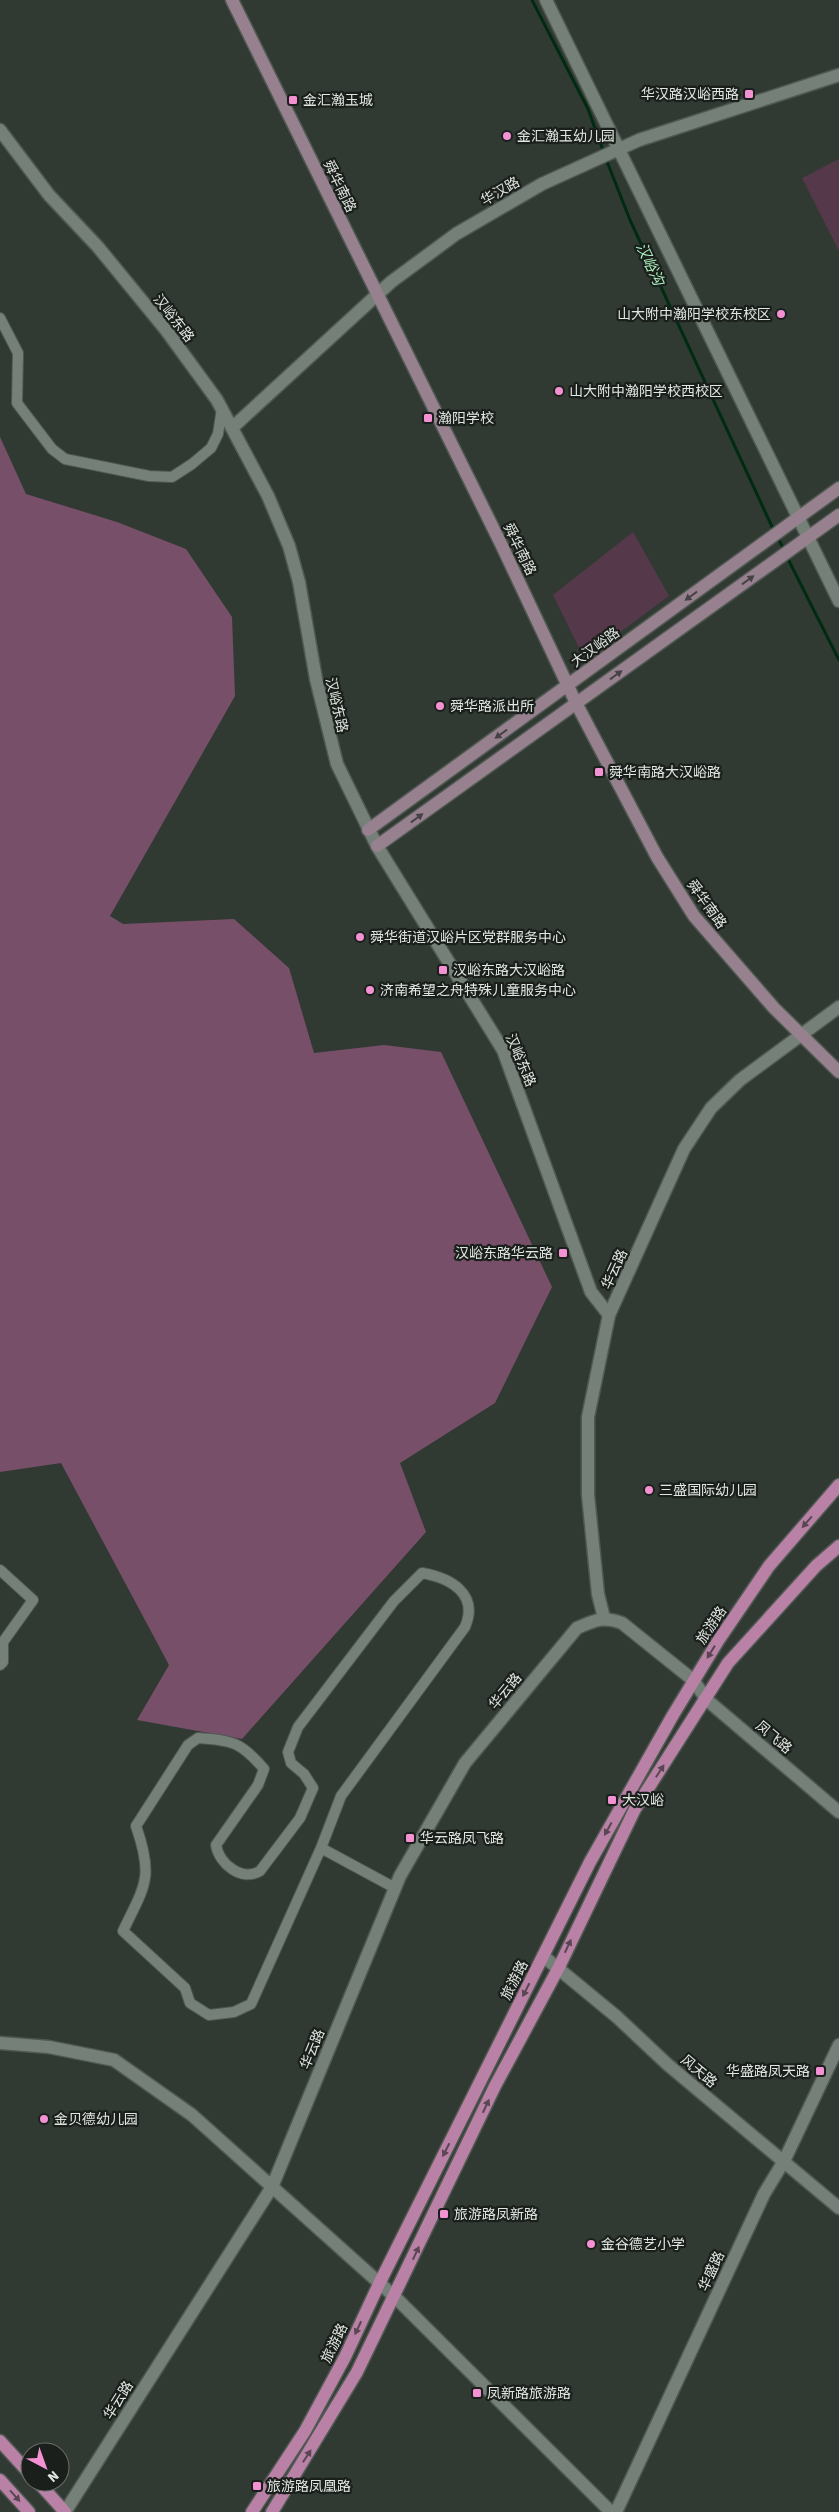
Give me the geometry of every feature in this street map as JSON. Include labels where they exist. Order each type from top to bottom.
[{"type":"main road","name":"舜华南路","points":[[232,0],[569,685],[576,703],[657,857],[694,916],[774,1008],[839,1072]]},
{"type":"main road","name":"大汉峪路","points":[[368,830],[839,488]]},
{"type":"main road","points":[[377,846],[839,514]]},
{"type":"main road","name":"旅游路","points":[[252,2512],[305,2432],[345,2357],[379,2284],[590,1862],[693,1680],[769,1566],[839,1485]]},
{"type":"main road","points":[[272,2512],[357,2372],[396,2297],[495,2086],[558,1967],[635,1809],[707,1700],[728,1663],[816,1566],[839,1546]]},
{"type":"main road","points":[[0,2441],[20,2463]]},
{"type":"main road","points":[[0,2480],[29,2512]]},
{"type":"main road","points":[[47,2492],[65,2512]]},
{"type":"street","points":[[546,0],[609,152],[799,517],[839,602]]},
{"type":"street","name":"华汉路","points":[[233,427],[376,294],[456,234],[542,184],[609,152],[839,75]]},
{"type":"street","name":"汉峪东路","points":[[0,130],[49,195],[98,247],[166,330],[222,408],[233,427],[268,496],[289,546],[299,582],[327,729],[338,764],[377,846],[503,1050],[591,1292],[609,1315]]},
{"type":"street","points":[[0,318],[18,353],[17,402],[52,449],[65,459],[149,476],[172,476],[192,464],[210,448],[218,434],[222,408]]},
{"type":"street","name":"华云路","points":[[65,2512],[272,2187],[395,1888],[465,1763],[577,1628],[604,1618],[598,1594],[588,1495],[588,1417],[609,1315],[684,1149],[711,1108],[740,1080],[839,1007]]},
{"type":"street","points":[[0,1570],[33,1600],[3,1642],[1,1651],[3,1662],[0,1666]]},
{"type":"street","points":[[422,1573],[439,1576],[456,1586],[468,1601],[470,1615],[465,1627],[341,1796],[321,1848],[251,2004],[234,2012],[209,2015],[190,2003],[185,1988],[123,1931],[139,1902],[146,1880],[146,1861],[136,1826],[188,1745],[198,1738],[215,1739],[242,1746],[264,1769],[258,1785],[216,1845],[218,1855],[240,1875],[252,1876],[260,1871],[300,1818],[313,1788],[304,1774],[291,1763],[288,1752],[298,1727],[394,1601],[422,1573]]},
{"type":"street","points":[[604,1618],[622,1623],[693,1680]]},
{"type":"street","name":"凤飞路","points":[[693,1680],[707,1700],[839,1812]]},
{"type":"street","points":[[321,1848],[395,1888]]},
{"type":"street","name":"风天路","points":[[543,1956],[617,2017],[667,2064],[839,2208]]},
{"type":"street","points":[[0,2043],[49,2047],[114,2060],[192,2116],[379,2284],[396,2297],[611,2512]]},
{"type":"street","name":"华盛路","points":[[616,2512],[764,2194],[784,2161],[838,2049]]},
{"type":"shaded area","points":[[839,159],[839,251],[802,178]]},
{"type":"shaded area","points":[[0,437],[26,494],[117,522],[186,549],[232,617],[235,696],[110,916],[123,924],[234,919],[289,968],[314,1053],[384,1045],[441,1052],[552,1287],[495,1403],[400,1463],[426,1532],[242,1739],[137,1720],[169,1665],[61,1463],[0,1472]]},
{"type":"shaded area","points":[[633,532],[669,596],[592,653],[582,654],[553,595]]},
{"type":"waterway","name":"汉峪沟","points":[[532,0],[588,109],[604,153]]},
{"type":"waterway","name":"汉峪沟","points":[[606,159],[630,220],[774,531]]},
{"type":"waterway","name":"汉峪沟","points":[[777,537],[785,551]]},
{"type":"waterway","name":"汉峪沟","points":[[787,557],[839,660]]},
{"type":"place","name":"华汉路汉峪西路","points":[[749,94]]},
{"type":"place","name":"金汇瀚玉城","points":[[293,100]]},
{"type":"place","name":"金汇瀚玉幼儿园","points":[[507,136]]},
{"type":"place","name":"山大附中瀚阳学校东校区","points":[[781,314]]},
{"type":"place","name":"山大附中瀚阳学校西校区","points":[[559,391]]},
{"type":"place","name":"瀚阳学校","points":[[428,418]]},
{"type":"place","name":"舜华路派出所","points":[[440,706]]},
{"type":"place","name":"舜华南路大汉峪路","points":[[599,772]]},
{"type":"place","name":"舜华街道汉峪片区党群服务中心","points":[[360,937]]},
{"type":"place","name":"汉峪东路大汉峪路","points":[[443,970]]},
{"type":"place","name":"济南希望之舟特殊儿童服务中心","points":[[370,990]]},
{"type":"place","name":"汉峪东路华云路","points":[[563,1253]]},
{"type":"place","name":"三盛国际幼儿园","points":[[649,1490]]},
{"type":"place","name":"大汉峪","points":[[612,1800]]},
{"type":"place","name":"华云路凤飞路","points":[[410,1838]]},
{"type":"place","name":"华盛路凤天路","points":[[820,2071]]},
{"type":"place","name":"金贝德幼儿园","points":[[44,2119]]},
{"type":"place","name":"旅游路凤新路","points":[[444,2214]]},
{"type":"place","name":"金谷德艺小学","points":[[591,2244]]},
{"type":"place","name":"凤新路旅游路","points":[[477,2393]]},
{"type":"place","name":"旅游路凤凰路","points":[[257,2486]]}]
